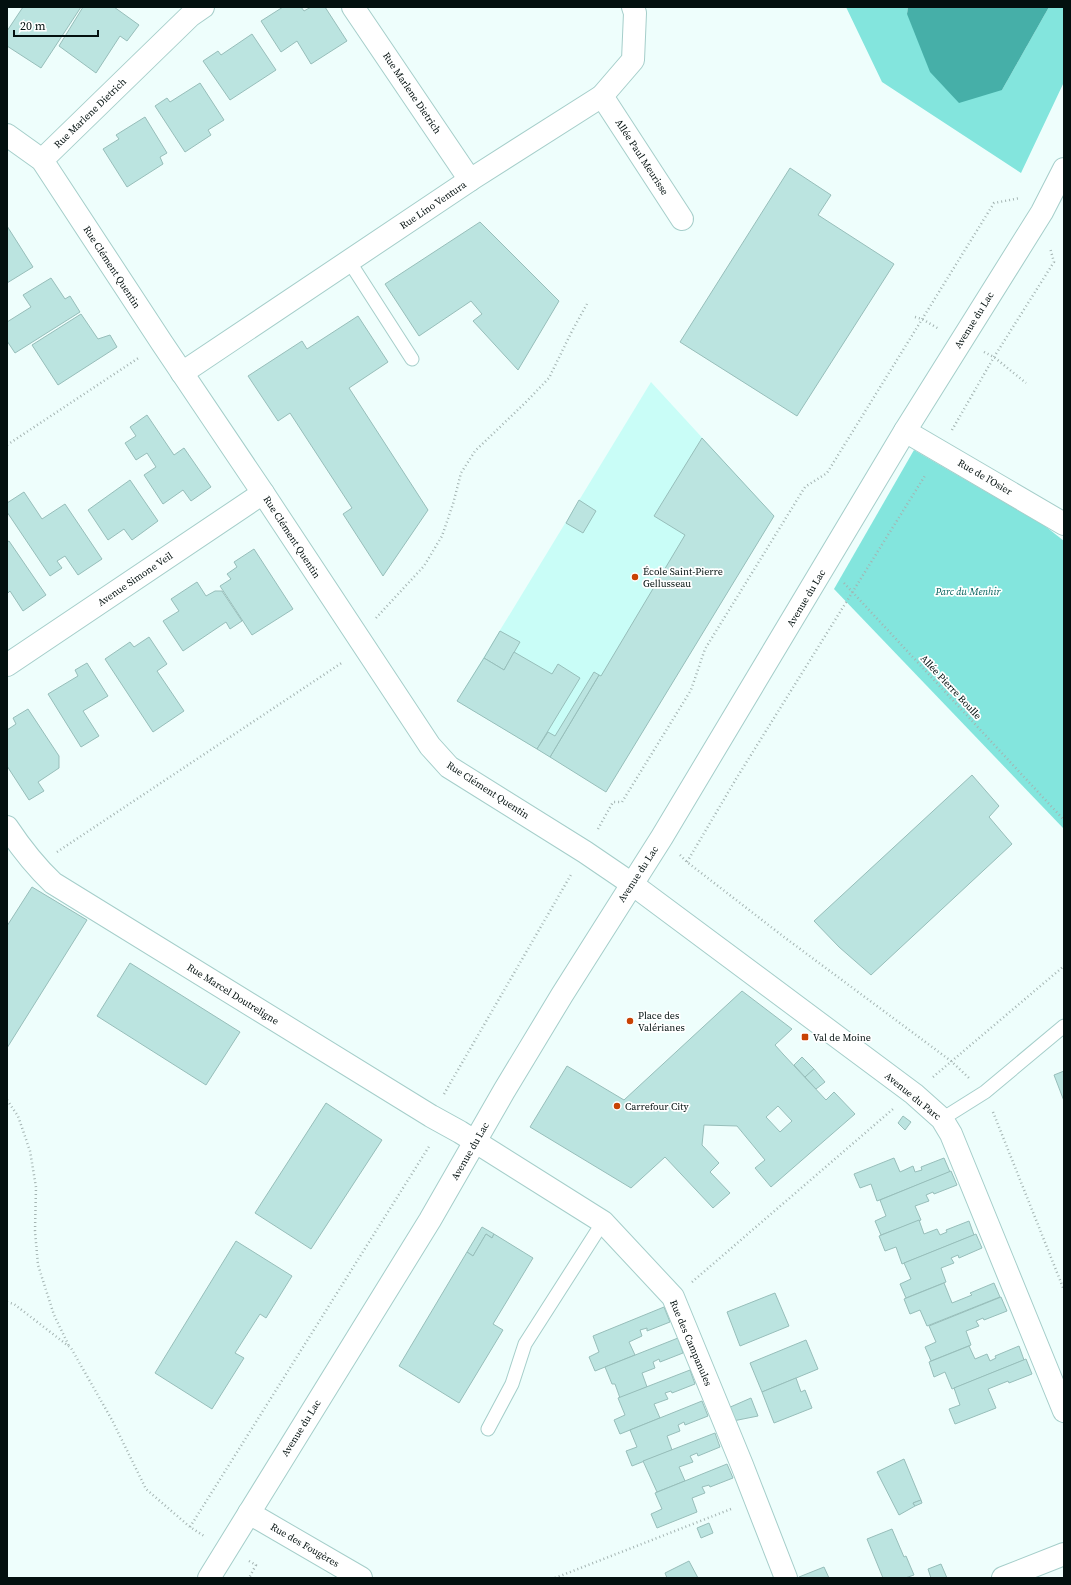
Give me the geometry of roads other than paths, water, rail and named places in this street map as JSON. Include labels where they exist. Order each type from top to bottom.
[{"type":"street","name":"Rue Marlene Dietrich","points":[[353,7],[470,180]]},
{"type":"street","name":"Rue Lino Ventura","points":[[182,373],[470,180],[602,96],[633,60],[635,13],[633,7]]},
{"type":"street","name":"Rue Marlene Dietrich","points":[[42,160],[190,10]]},
{"type":"street","name":"Allée Paul Meurisse","points":[[602,96],[682,218]]},
{"type":"street","name":"Rue Clément Quentin","points":[[7,135],[42,160],[430,746],[450,767],[585,852],[632,884]]},
{"type":"street","name":"Avenue du Lac","points":[[208,1578],[430,1220],[562,994],[662,837],[905,431],[1042,212],[1064,168]]},
{"type":"street","name":"Rue de l’Osier","points":[[905,431],[1064,524]]},
{"type":"street","name":"Avenue Simone Veil","points":[[7,665],[263,493]]},
{"type":"street","name":"Rue Marcel Doutreligne","points":[[7,827],[31,861],[53,883],[475,1142]]},
{"type":"street","name":"Avenue du Parc","points":[[632,884],[914,1094],[942,1119],[951,1134],[1064,1411]]},
{"type":"street","name":"Rue des Campanules","points":[[475,1142],[603,1222],[673,1297],[756,1499],[786,1578]]},
{"type":"street","name":"Rue des Fougères","points":[[249,1513],[361,1578]]},
{"type":"street","points":[[1003,1578],[1064,1554]]},
{"type":"lane","points":[[349,261],[412,359]]},
{"type":"lane","points":[[942,1119],[985,1092],[1064,1026]]},
{"type":"lane","points":[[488,1429],[512,1384],[525,1344],[603,1222]]},
{"type":"place","name":"École Saint-Pierre Gellusseau","points":[[635,577]]},
{"type":"place","name":"Place des Valérianes","points":[[630,1021]]},
{"type":"place","name":"Val de Moine","points":[[805,1037]]},
{"type":"place","name":"Carrefour City","points":[[617,1106]]},
{"type":"park label","name":"Parc du Menhir","points":[[968,591]]}]
